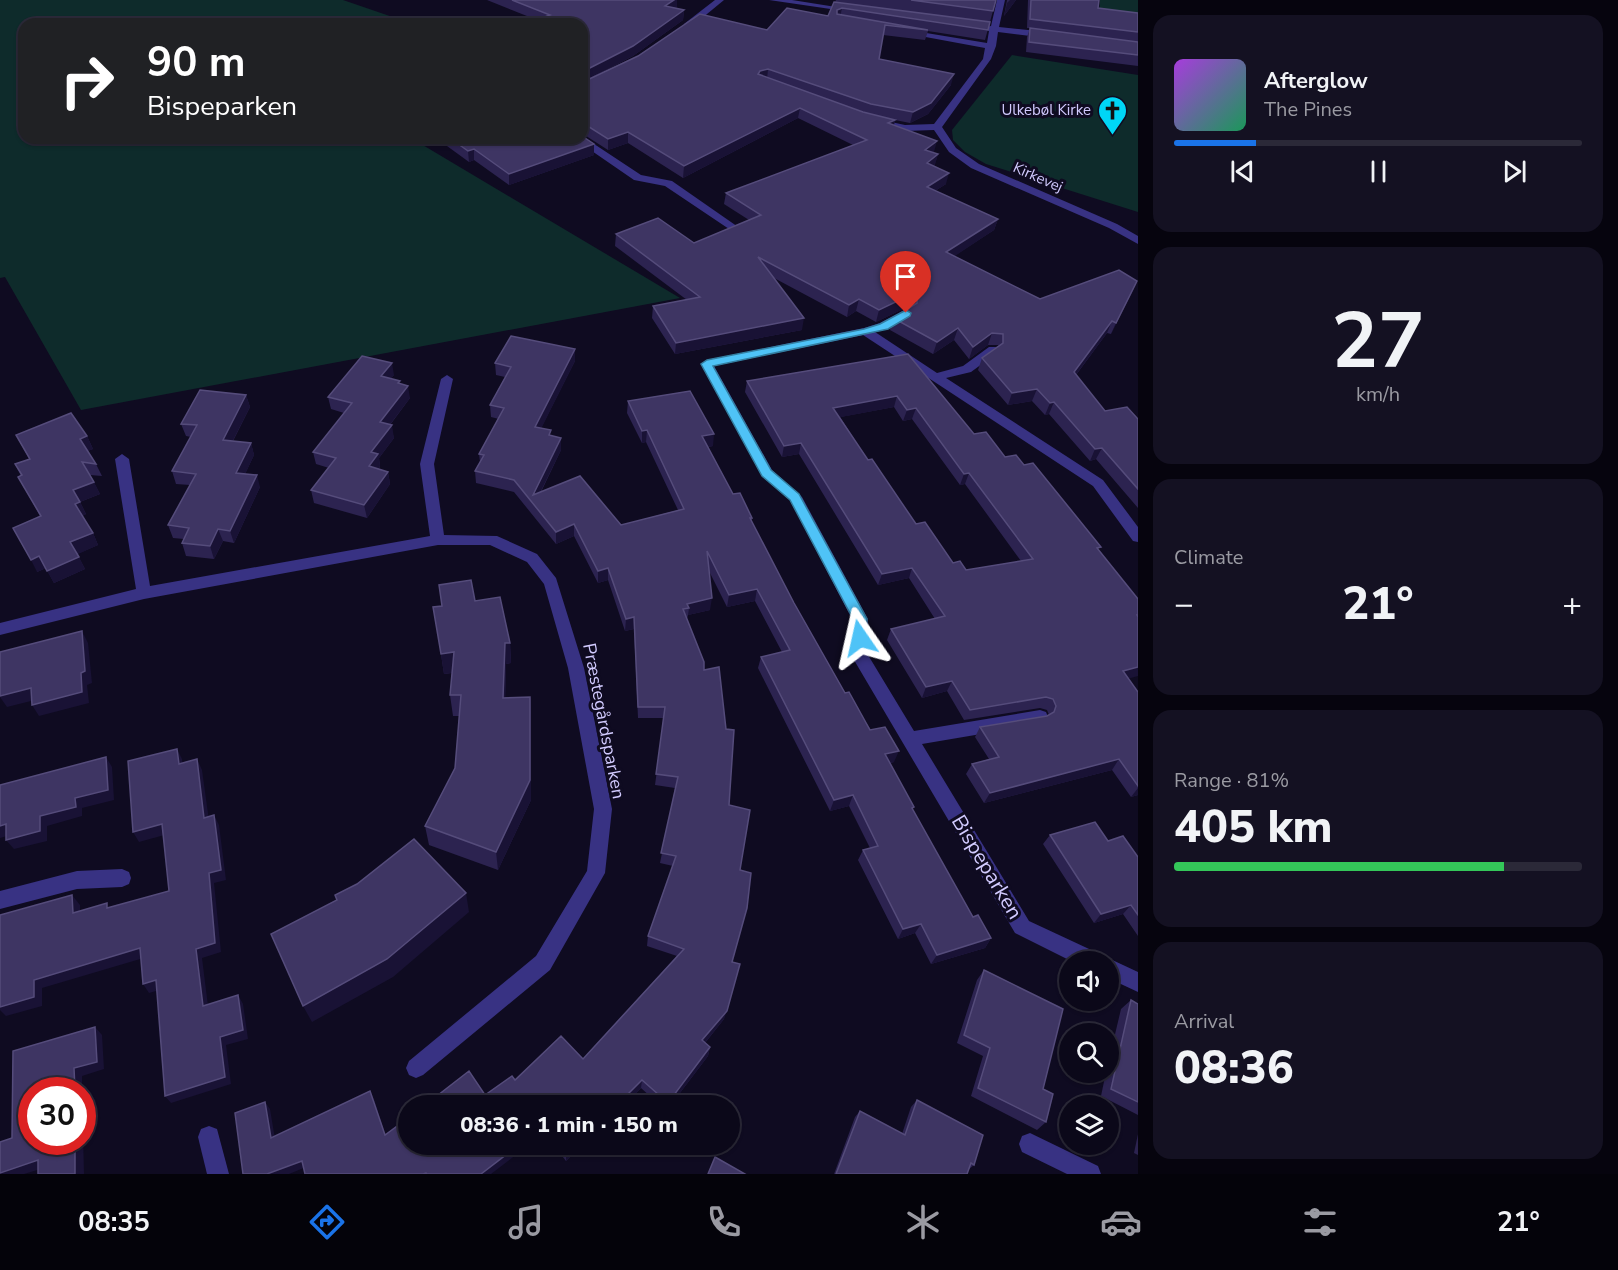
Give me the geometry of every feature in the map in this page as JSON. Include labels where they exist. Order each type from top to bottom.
[{"type":"street","points":[[683,29],[720,0]]},
{"type":"street","points":[[773,0],[862,12]]},
{"type":"street","points":[[865,119],[905,128],[937,128],[987,59],[992,46],[1001,0]]},
{"type":"street","points":[[969,26],[1053,36]]},
{"type":"street","points":[[903,32],[992,46]]},
{"type":"street","name":"Kirkevej","points":[[937,128],[944,143],[975,166],[1113,226],[1138,241]]},
{"type":"street","points":[[587,144],[638,178],[668,183],[736,229]]},
{"type":"street","name":"Bispeparken","points":[[906,313],[884,326],[865,332],[707,364],[767,473],[795,497],[860,619],[860,657],[1022,927],[1072,951]]},
{"type":"street","points":[[865,332],[1098,483],[1138,537]]},
{"type":"street","points":[[935,377],[967,369],[993,350]]},
{"type":"street","points":[[438,540],[427,464],[447,379]]},
{"type":"street","points":[[122,459],[144,593]]},
{"type":"street","name":"Præstegårdsparken","points":[[0,629],[144,593],[438,540],[492,540],[531,558],[551,582],[576,668],[603,809],[596,873],[543,963],[416,1068]]},
{"type":"street","points":[[911,739],[1040,717]]},
{"type":"street","points":[[0,900],[76,880],[122,878]]},
{"type":"street","points":[[1119,973],[1138,982]]},
{"type":"street","points":[[209,1137],[218,1174]]},
{"type":"street","points":[[1030,1144],[1090,1174]]},
{"type":"green space","points":[[0,0],[343,0],[396,18],[18,18],[18,144],[421,144],[680,298],[81,410],[5,277],[0,278]]},
{"type":"green space","points":[[1100,0],[1138,0],[1138,33],[1098,28]]},
{"type":"green space","points":[[1012,55],[1138,75],[1138,212],[986,164],[965,152],[953,140],[952,130]]},
{"type":"building","points":[[512,0],[674,0],[665,6],[684,10],[633,46],[588,69],[588,18],[542,18],[550,15]]},
{"type":"building","points":[[911,0],[996,0],[993,11]]},
{"type":"building","points":[[1031,0],[1099,0],[1098,8],[1138,13],[1138,32],[1030,19]]},
{"type":"building","points":[[834,2],[990,22],[988,30],[842,8],[837,10],[837,14],[928,30],[885,25],[879,59],[954,74],[931,103],[913,112],[871,104],[768,69],[758,74],[863,112],[895,120],[888,123],[937,141],[925,150],[938,154],[927,163],[949,173],[927,187],[998,219],[946,252],[1040,299],[1119,270],[1137,281],[1116,323],[1112,321],[1074,372],[1105,411],[1127,407],[1138,419],[1138,489],[1102,448],[1095,449],[1054,402],[1050,403],[1037,389],[1012,393],[982,358],[1003,343],[1003,334],[992,333],[973,347],[958,328],[937,342],[893,318],[917,303],[917,299],[910,295],[879,310],[859,299],[849,305],[758,257],[804,318],[676,343],[653,306],[700,297],[616,234],[658,218],[694,243],[761,215],[726,193],[867,140],[800,108],[684,166],[628,132],[608,139],[588,126],[588,79],[638,56],[700,14],[767,30],[787,8],[828,16]]},
{"type":"building","points":[[1030,28],[1138,42],[1138,55],[1029,42]]},
{"type":"building","points":[[588,140],[594,144],[509,174],[474,149],[468,151],[458,144],[588,144]]},
{"type":"building","points":[[511,336],[575,349],[535,427],[551,430],[549,435],[561,438],[533,495],[580,476],[621,525],[684,509],[647,430],[642,431],[628,401],[690,391],[714,434],[702,436],[733,494],[740,493],[752,518],[750,518],[794,603],[845,693],[849,692],[870,730],[885,727],[899,751],[885,754],[914,807],[912,808],[973,917],[978,915],[991,938],[937,955],[921,924],[903,929],[863,850],[878,846],[853,795],[834,800],[761,657],[790,650],[757,589],[729,595],[707,551],[712,598],[687,604],[689,608],[683,609],[704,662],[704,670],[719,667],[726,729],[734,730],[729,805],[750,810],[740,870],[751,873],[747,908],[732,962],[740,964],[727,1011],[702,1040],[710,1047],[674,1095],[659,1095],[642,1080],[627,1095],[485,1095],[512,1076],[515,1080],[561,1036],[583,1059],[684,949],[648,936],[676,856],[661,853],[678,777],[656,774],[665,707],[638,707],[634,617],[626,619],[608,568],[598,571],[574,524],[556,532],[514,480],[475,471],[484,455],[479,454],[504,408],[490,405],[511,367],[495,363]]},
{"type":"building","points":[[908,354],[974,434],[986,432],[1005,457],[1016,455],[1024,465],[1033,463],[1101,547],[1097,548],[1138,599],[1138,667],[1123,671],[1138,692],[1138,786],[1119,759],[990,793],[972,764],[999,757],[980,727],[1047,716],[1054,712],[1056,706],[1053,699],[1046,697],[970,710],[952,681],[926,687],[891,629],[945,616],[912,568],[882,574],[801,443],[784,446],[747,381]],"holes":[[[897,396],[907,410],[916,408],[964,474],[969,473],[1033,559],[966,570],[960,561],[953,563],[925,522],[916,524],[872,459],[868,460],[833,408]]]},
{"type":"building","points":[[362,356],[392,363],[381,376],[400,381],[398,383],[408,386],[380,422],[392,425],[371,452],[378,454],[369,466],[388,472],[364,505],[311,490],[336,458],[313,452],[352,403],[328,397]]},
{"type":"building","points":[[200,390],[246,395],[223,440],[251,443],[236,473],[257,475],[230,531],[218,529],[210,546],[182,543],[189,528],[168,525],[196,474],[172,471],[197,425],[181,424]]},
{"type":"building","points":[[71,413],[87,436],[80,439],[96,464],[82,462],[94,482],[73,490],[80,502],[75,504],[93,533],[70,542],[79,557],[47,571],[39,556],[31,560],[13,528],[41,516],[18,477],[22,475],[15,464],[30,459],[16,435]]},
{"type":"building","points":[[471,580],[475,601],[500,597],[510,643],[505,643],[503,698],[530,697],[530,780],[496,852],[425,826],[455,768],[461,695],[450,695],[454,652],[441,654],[433,607],[442,606],[439,585]]},
{"type":"building","points":[[82,631],[85,671],[81,673],[82,692],[32,705],[31,688],[0,696],[0,652]]},
{"type":"building","points":[[177,749],[179,764],[197,759],[204,818],[214,815],[221,870],[209,873],[215,943],[196,949],[203,1006],[238,995],[243,1030],[220,1037],[225,1077],[165,1096],[156,980],[143,984],[140,948],[34,980],[34,997],[0,1007],[0,915],[72,895],[73,913],[107,903],[107,908],[169,891],[162,824],[133,832],[128,761]]},
{"type":"building","points":[[106,757],[108,790],[75,798],[76,807],[40,816],[40,831],[6,840],[6,824],[0,826],[0,785]]},
{"type":"building","points":[[1095,822],[1108,841],[1123,836],[1138,857],[1138,915],[1131,905],[1101,914],[1050,835]]},
{"type":"building","points":[[414,839],[466,893],[387,959],[303,1006],[271,934],[337,900],[335,895],[357,884]]},
{"type":"building","points":[[984,970],[1059,1007],[1059,1011],[1062,1011],[1043,1089],[1053,1094],[1046,1122],[978,1088],[990,1048],[964,1035]]},
{"type":"building","points":[[1131,1000],[1138,1004],[1138,1102],[1111,1089],[1112,1083],[1119,1083],[1119,1053]]},
{"type":"building","points":[[95,1027],[97,1062],[74,1068],[74,1077],[18,1077],[18,1155],[75,1155],[75,1174],[38,1174],[38,1160],[0,1173],[0,1142],[12,1138],[13,1051]]},
{"type":"building","points":[[469,1071],[485,1095],[438,1095]]},
{"type":"building","points":[[370,1091],[385,1135],[398,1125],[398,1155],[506,1155],[481,1174],[305,1174],[302,1161],[267,1174],[243,1174],[235,1113],[265,1102],[271,1138]]},
{"type":"building","points":[[917,1100],[983,1135],[974,1165],[971,1163],[967,1174],[836,1174],[860,1111],[905,1135]]},
{"type":"building","points":[[715,1157],[745,1174],[708,1174]]},
{"type":"place","name":"Ulkebøl Kirke","points":[[1112,136]]},
{"type":"route","points":[[860,638],[860,619],[795,497],[767,473],[707,364],[865,332],[884,326],[906,313]]}]
